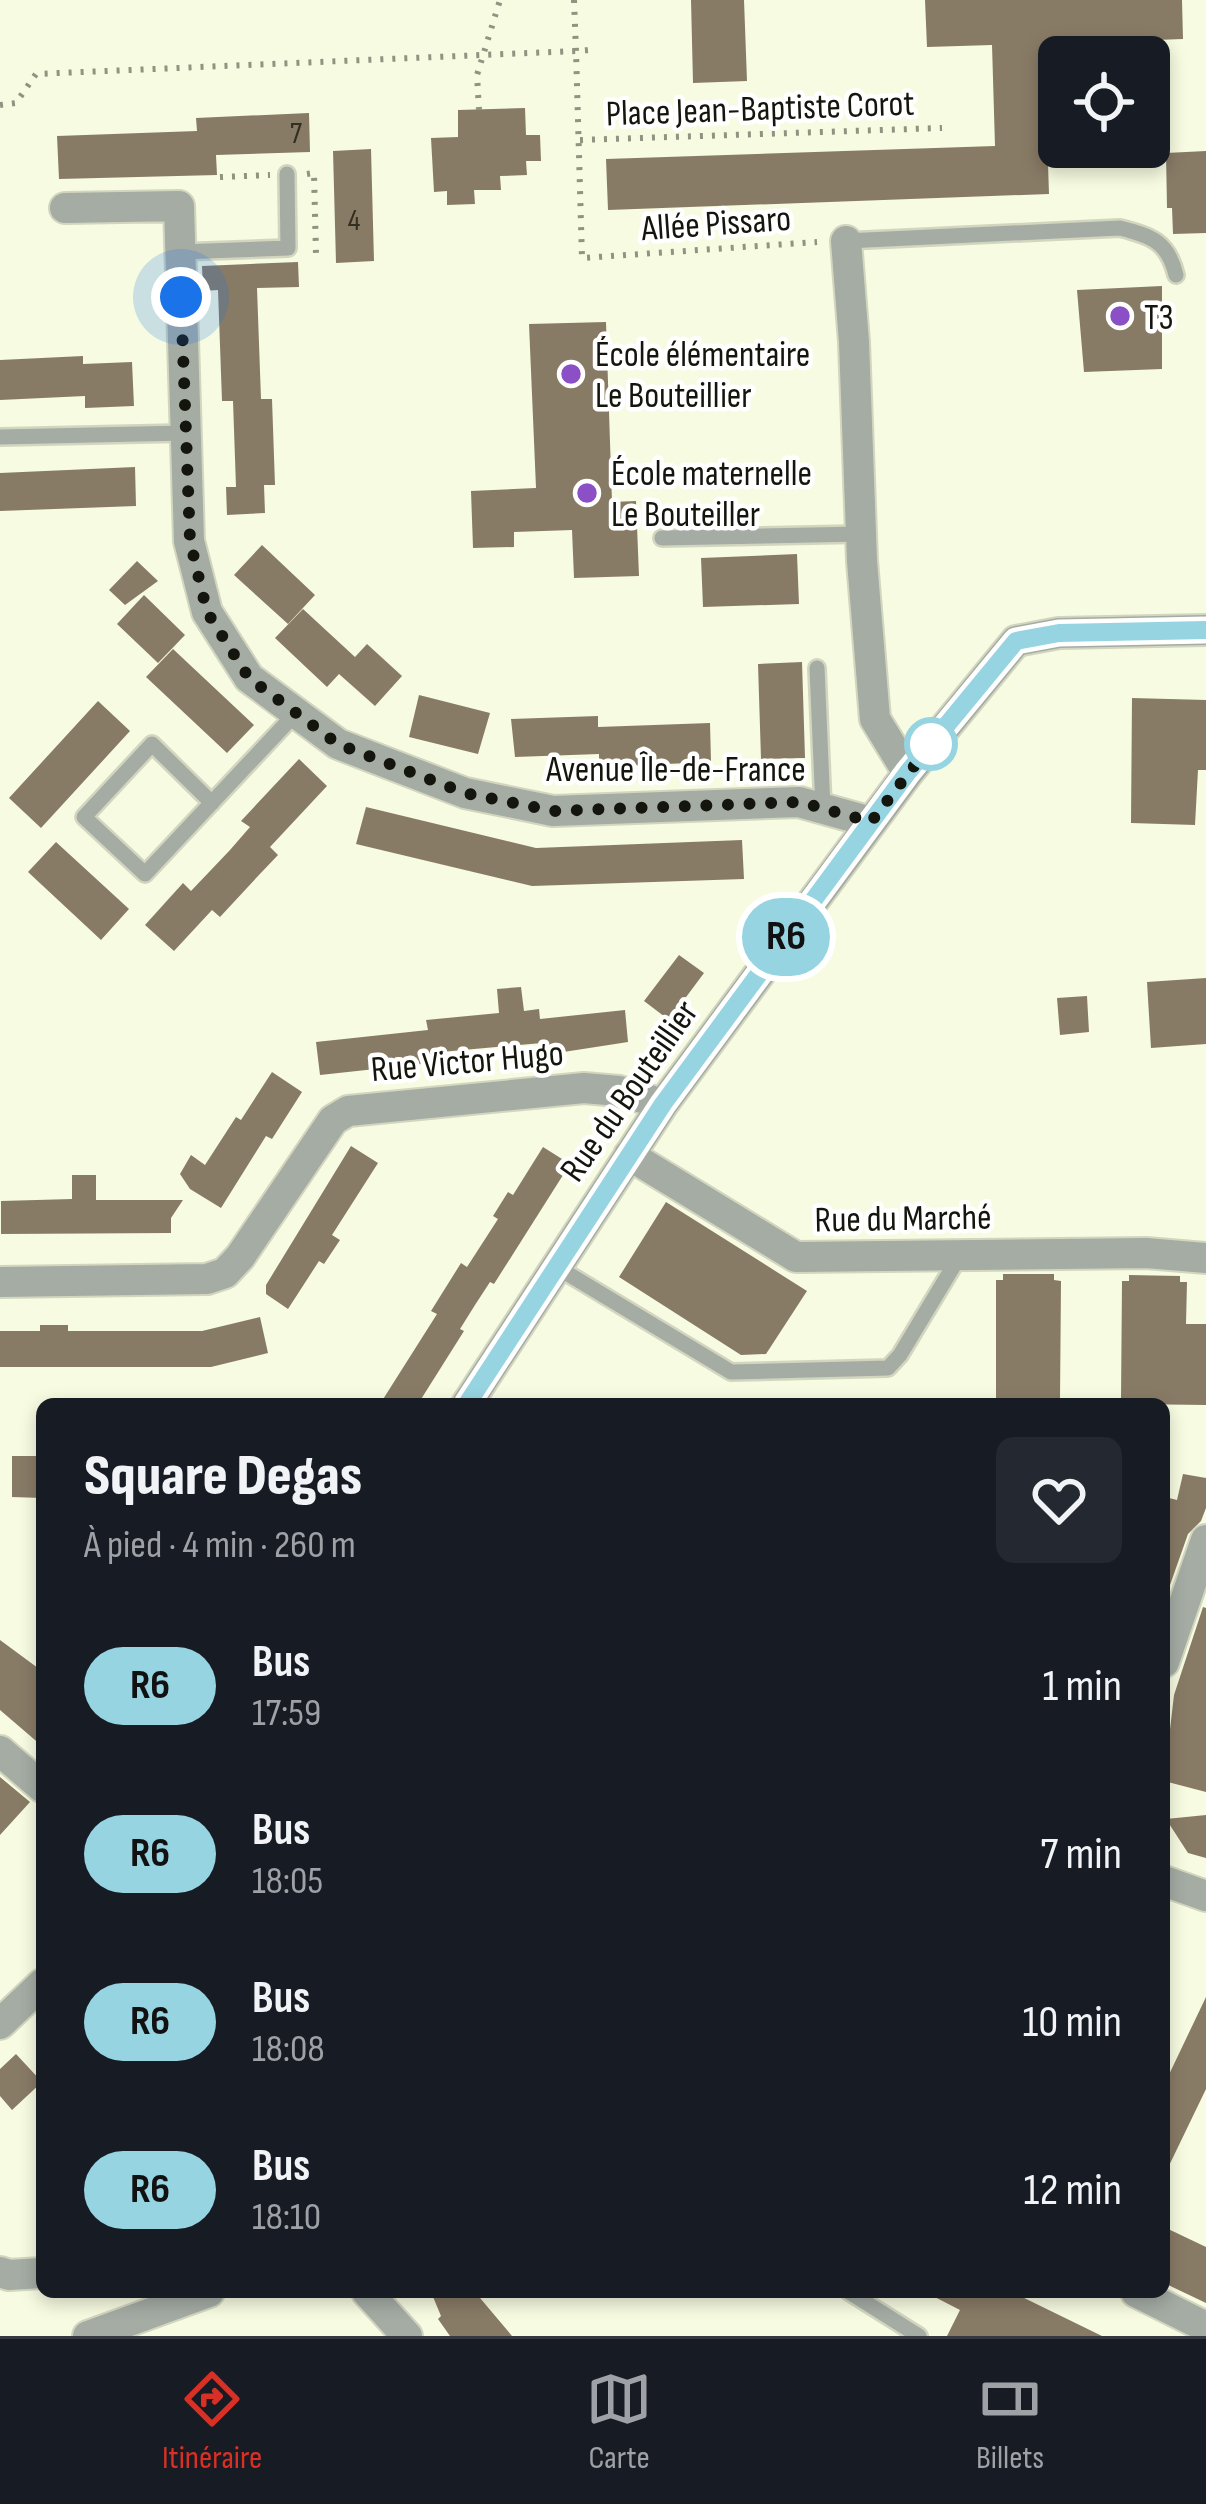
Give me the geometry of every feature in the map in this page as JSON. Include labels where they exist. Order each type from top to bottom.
[{"type":"street","name":"Avenue Île-de-France","points":[[64,208],[179,206],[190,541],[207,612],[249,678],[338,744],[465,793],[553,811],[800,802],[871,822]]},
{"type":"street","points":[[846,241],[860,534],[875,719],[908,772]]},
{"type":"street","name":"Rue du Bouteillier","points":[[471,1398],[663,1104],[908,772],[1016,641],[1059,633],[1206,630]]},
{"type":"street","name":"Rue Victor Hugo","points":[[0,1282],[207,1279],[225,1273],[241,1257],[333,1120],[348,1111],[584,1088],[619,1091],[663,1104]]},
{"type":"street","name":"Rue du Marché","points":[[629,1155],[796,1257],[1146,1253],[1206,1258]]},
{"type":"street","points":[[1170,1645],[1206,1540]]},
{"type":"street","points":[[0,1751],[36,1781]]},
{"type":"street","points":[[1170,1884],[1206,1896]]},
{"type":"street","points":[[0,2024],[36,1990]]},
{"type":"street","points":[[0,2272],[36,2273]]},
{"type":"street","points":[[88,2336],[192,2298]]},
{"type":"street","points":[[372,2298],[407,2336]]},
{"type":"street","points":[[1148,2298],[1206,2327]]},
{"type":"lane","points":[[180,252],[288,248],[286,174]]},
{"type":"lane","points":[[846,241],[1120,228],[1153,236],[1170,251],[1176,275]]},
{"type":"lane","points":[[0,437],[184,433]]},
{"type":"lane","points":[[662,538],[860,534]]},
{"type":"lane","points":[[818,668],[823,809]]},
{"type":"lane","points":[[212,803],[152,744],[84,817],[145,874],[212,803],[296,713]]},
{"type":"lane","points":[[555,1266],[731,1372],[888,1368],[960,1255]]},
{"type":"lane","points":[[859,2298],[919,2336]]},
{"type":"path","points":[[479,110],[477,75],[500,0]]},
{"type":"path","points":[[574,0],[579,140]]},
{"type":"path","points":[[0,105],[16,103],[35,74],[590,50]]},
{"type":"path","name":"Place Jean-Baptiste Corot","points":[[579,140],[942,128]]},
{"type":"path","name":"Allée Pissaro","points":[[579,140],[582,258],[846,241]]},
{"type":"building","points":[[691,0],[744,0],[747,81],[693,83]]},
{"type":"building","points":[[925,0],[1182,0],[1183,39],[1038,36],[1038,168],[1048,168],[1049,194],[608,210],[606,159],[995,146],[992,45],[927,47]]},
{"type":"building","points":[[525,108],[526,135],[540,135],[541,161],[526,161],[527,175],[500,176],[501,190],[474,190],[475,204],[447,205],[447,191],[434,192],[431,138],[458,137],[458,110]]},
{"type":"building","points":[[309,113],[310,152],[216,155],[217,175],[59,179],[57,136],[197,131],[196,118]]},
{"type":"building","points":[[371,149],[374,261],[336,263],[333,151]]},
{"type":"building","points":[[1206,151],[1206,233],[1173,234],[1172,208],[1167,208],[1170,153]]},
{"type":"building","points":[[298,262],[299,287],[257,288],[261,399],[272,399],[275,485],[264,485],[265,513],[227,515],[226,487],[236,487],[233,401],[222,401],[218,290],[203,291],[202,266]]},
{"type":"building","name":"T3","points":[[1162,286],[1162,369],[1084,372],[1077,290]]},
{"type":"building","points":[[606,322],[612,502],[636,501],[639,576],[574,578],[572,530],[514,532],[514,547],[473,548],[471,491],[536,488],[529,324]]},
{"type":"building","points":[[83,356],[83,364],[132,362],[134,406],[85,408],[85,396],[0,400],[0,360]]},
{"type":"building","points":[[135,467],[136,506],[0,511],[0,473]]},
{"type":"building","points":[[262,545],[315,595],[288,624],[234,575]]},
{"type":"building","points":[[797,554],[799,604],[703,607],[701,558]]},
{"type":"building","points":[[137,561],[158,581],[125,605],[109,590]]},
{"type":"building","points":[[144,595],[185,635],[158,663],[117,624]]},
{"type":"building","points":[[303,609],[355,657],[367,644],[402,676],[375,706],[339,674],[327,687],[275,638]]},
{"type":"building","points":[[173,649],[254,725],[227,753],[146,677]]},
{"type":"building","points":[[802,662],[805,758],[761,759],[758,664]]},
{"type":"building","points":[[419,695],[490,713],[478,754],[409,737]]},
{"type":"building","points":[[1132,698],[1206,700],[1206,770],[1198,770],[1195,825],[1131,823]]},
{"type":"building","points":[[98,701],[130,731],[41,828],[9,798]]},
{"type":"building","points":[[598,716],[598,727],[710,723],[711,762],[599,767],[599,754],[515,757],[511,719]]},
{"type":"building","points":[[299,759],[327,786],[270,847],[278,855],[220,917],[212,910],[174,951],[145,925],[183,883],[191,891],[230,850],[250,827],[241,821]]},
{"type":"building","points":[[366,807],[536,848],[742,840],[744,879],[532,886],[356,844]]},
{"type":"building","points":[[56,842],[129,909],[101,940],[28,872]]},
{"type":"building","points":[[679,955],[704,973],[669,1020],[644,1001]]},
{"type":"building","points":[[1206,978],[1206,1044],[1151,1048],[1147,982]]},
{"type":"building","points":[[521,987],[524,1011],[539,1009],[540,1019],[625,1010],[628,1042],[544,1055],[542,1043],[430,1053],[431,1063],[320,1075],[316,1042],[428,1030],[426,1020],[499,1013],[497,989]]},
{"type":"building","points":[[1087,996],[1089,1032],[1060,1035],[1057,998]]},
{"type":"building","points":[[272,1072],[302,1092],[272,1139],[266,1136],[221,1208],[190,1189],[180,1174],[191,1155],[205,1165]]},
{"type":"building","points":[[351,1146],[378,1163],[332,1235],[340,1240],[324,1264],[319,1261],[288,1309],[266,1294],[266,1285]]},
{"type":"building","points":[[543,1147],[570,1164],[494,1284],[490,1282],[475,1305],[422,1398],[384,1398],[437,1314],[431,1311],[461,1263],[467,1267],[498,1219],[493,1216],[508,1192],[513,1195]]},
{"type":"building","points":[[72,1175],[96,1175],[96,1200],[183,1200],[171,1218],[171,1233],[1,1234],[1,1201],[72,1199]]},
{"type":"building","points":[[666,1202],[807,1291],[766,1354],[741,1355],[619,1277]]},
{"type":"building","points":[[1003,1274],[1054,1274],[1054,1280],[1061,1281],[1060,1398],[996,1398],[996,1280],[1003,1280]]},
{"type":"building","points":[[1129,1275],[1180,1276],[1180,1282],[1187,1282],[1186,1324],[1206,1324],[1206,1405],[1170,1405],[1170,1398],[1121,1398],[1122,1281],[1129,1281]]},
{"type":"building","points":[[260,1317],[268,1353],[211,1367],[0,1367],[0,1331],[68,1325],[68,1331],[202,1331]]},
{"type":"building","points":[[12,1456],[36,1456],[36,1498],[12,1497]]},
{"type":"building","points":[[1183,1474],[1206,1478],[1206,1508],[1188,1534],[1170,1585],[1170,1498],[1177,1500]]},
{"type":"building","points":[[1206,1608],[1206,1792],[1170,1783],[1174,1695]]},
{"type":"building","points":[[0,1640],[36,1667],[36,1741],[0,1710]]},
{"type":"building","points":[[0,1777],[30,1802],[0,1835]]},
{"type":"building","points":[[1206,1815],[1206,1858],[1188,1853],[1170,1819]]},
{"type":"building","points":[[1206,1997],[1206,2089],[1170,2164],[1170,2072]]},
{"type":"building","points":[[16,2054],[36,2076],[36,2088],[12,2110],[0,2096],[0,2069]]},
{"type":"building","points":[[1170,2230],[1206,2247],[1206,2303],[1170,2286]]},
{"type":"building","points":[[434,2298],[480,2298],[512,2336],[450,2336],[438,2319]]},
{"type":"building","points":[[937,2298],[1024,2298],[1102,2336],[947,2336],[960,2310]]},
{"type":"bus line","name":"R6","points":[[471,1398],[663,1104],[908,772],[1016,641],[1059,633],[1206,630]]},
{"type":"place","name":"T3","points":[[1120,316]]},
{"type":"place","name":"École élémentaire Le Bouteillier","points":[[571,374]]},
{"type":"place","name":"École maternelle Le Bouteiller","points":[[587,493]]},
{"type":"route","points":[[181,297],[190,541],[207,612],[249,678],[338,744],[465,793],[553,811],[800,802],[871,822],[931,744]]}]
